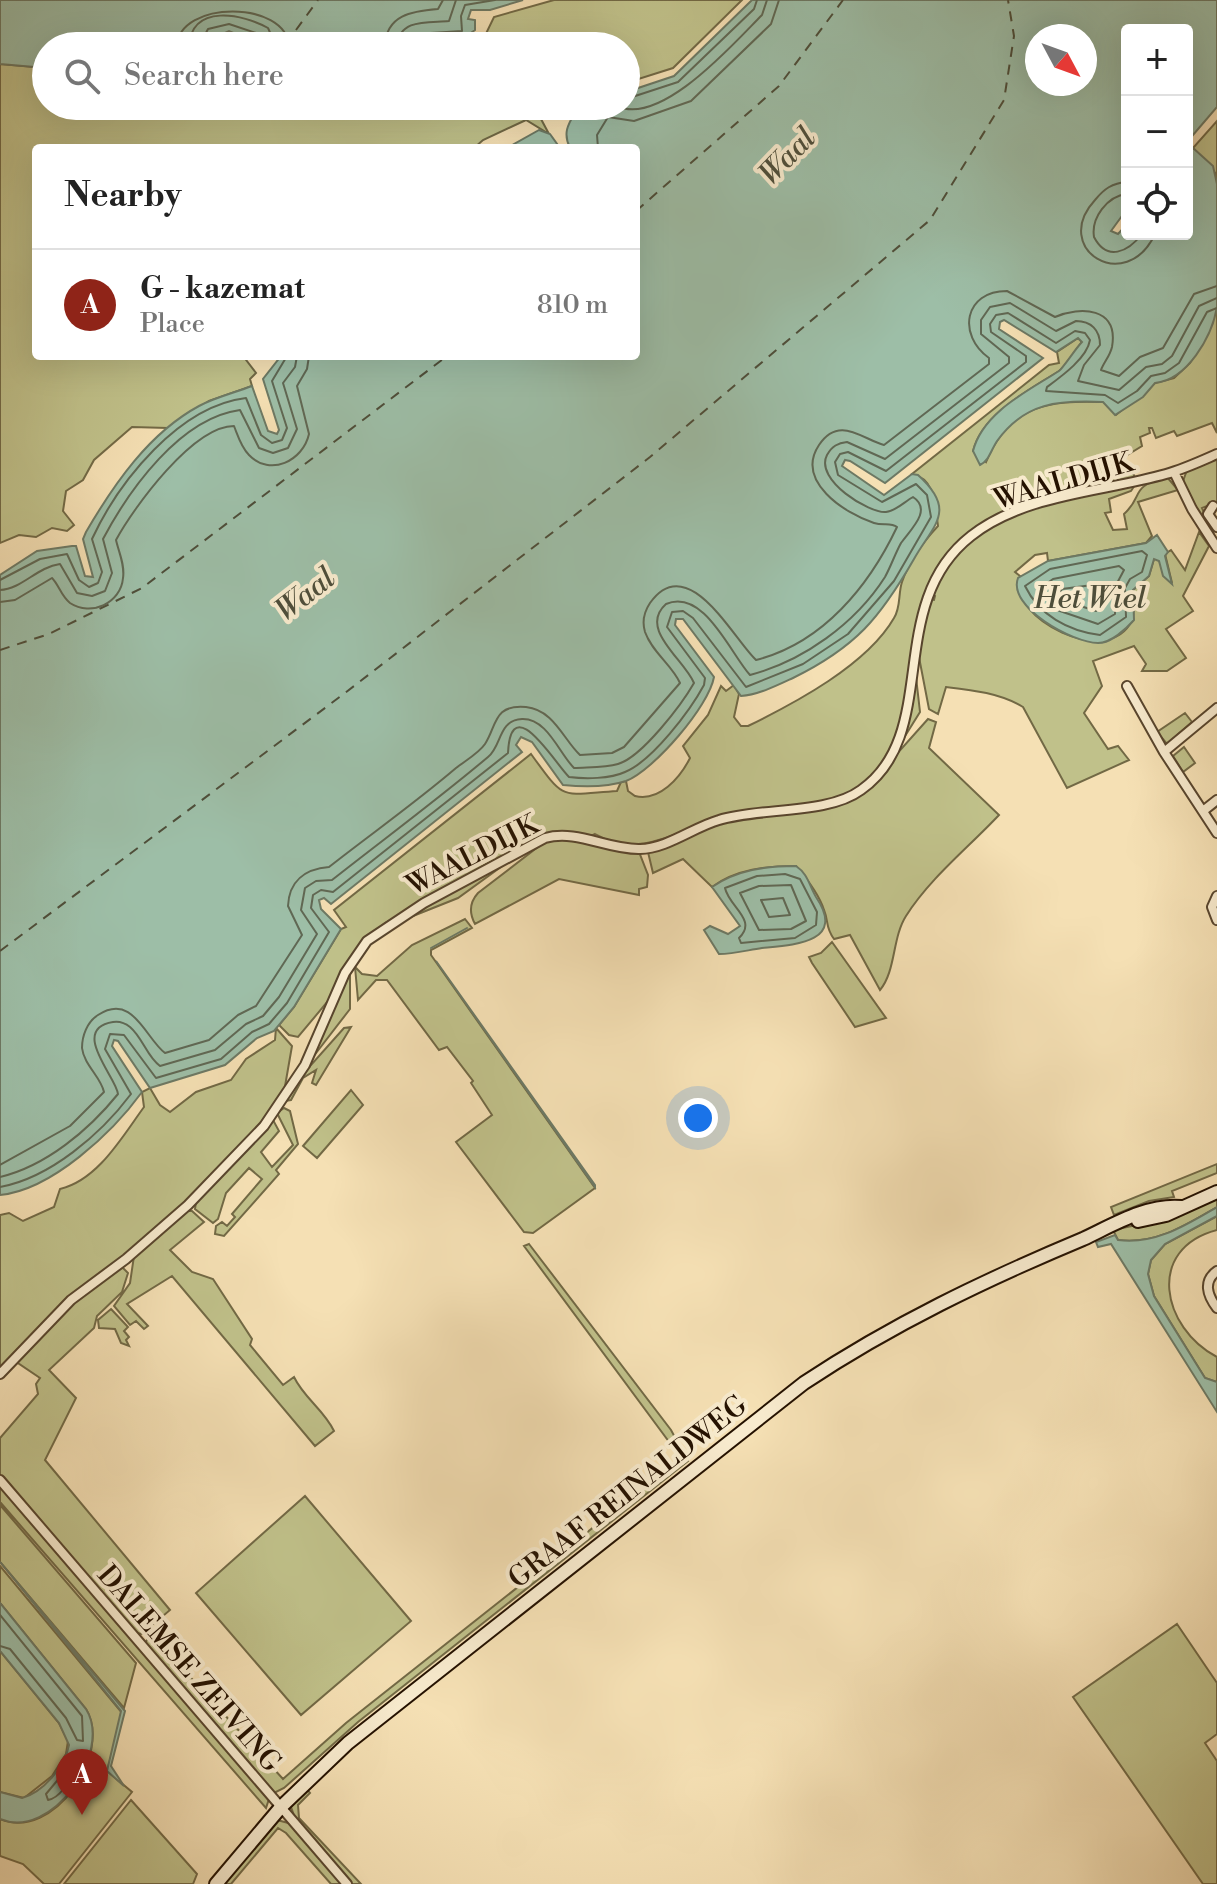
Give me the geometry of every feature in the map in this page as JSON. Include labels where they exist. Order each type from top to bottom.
[{"type":"main road","name":"GRAAF REINALDWEG","points":[[216,1884],[281,1807],[372,1723],[804,1383],[872,1338],[948,1298],[1140,1213],[1181,1207],[1217,1192]]},
{"type":"street","name":"WAALDIJK","points":[[0,1374],[64,1306],[134,1253],[188,1205],[264,1126],[305,1065],[350,965],[381,929],[545,838],[571,835],[642,849],[736,815],[833,802],[861,791],[888,760],[902,729],[923,605],[933,580],[956,549],[979,530],[1014,511],[1174,472],[1217,454]]},
{"type":"street","points":[[1174,472],[1192,509],[1217,548]]},
{"type":"street","points":[[1213,506],[1208,511],[1217,527]]},
{"type":"street","points":[[1127,686],[1150,721],[1152,736],[1217,833]]},
{"type":"street","points":[[1164,752],[1217,708]]},
{"type":"street","points":[[1203,811],[1217,800]]},
{"type":"street","points":[[1217,896],[1212,907],[1217,920]]},
{"type":"street","points":[[1217,1271],[1209,1278],[1207,1287],[1217,1308]]},
{"type":"street","name":"DALEMSE ZEIVING","points":[[0,1480],[347,1884]]},
{"type":"shaded area","points":[[554,0],[742,0],[673,68],[640,79],[640,32],[487,32],[494,17]]},
{"type":"shaded area","points":[[0,64],[32,67],[32,120],[526,120],[478,144],[32,144],[32,360],[246,360],[256,373],[250,379],[252,386],[209,401],[168,428],[132,427],[94,460],[83,480],[66,491],[63,511],[74,525],[67,531],[52,528],[36,537],[19,535],[0,543]]},
{"type":"shaded area","points":[[526,120],[542,120],[549,134]]},
{"type":"shaded area","points":[[1217,121],[1217,184],[1216,174],[1193,148]]},
{"type":"shaded area","points":[[1217,308],[1217,433],[1212,423],[1177,436],[1174,431],[1156,438],[1152,428],[1149,428],[1150,433],[1140,437],[1142,446],[1124,457],[1136,479],[1063,496],[1013,512],[968,536],[951,551],[933,578],[921,610],[904,711],[894,742],[878,769],[853,792],[826,801],[736,813],[644,843],[628,844],[595,834],[589,837],[567,832],[549,834],[385,923],[367,938],[333,995],[298,1037],[289,1035],[279,1025],[294,1007],[341,929],[346,927],[334,910],[531,754],[551,781],[565,792],[617,791],[621,782],[626,781],[628,791],[644,797],[668,787],[686,766],[690,758],[683,746],[708,715],[721,686],[726,691],[734,685],[739,694],[734,717],[741,726],[748,726],[828,681],[882,635],[896,614],[908,567],[938,526],[930,487],[926,481],[912,474],[1049,365],[1059,363],[1057,352],[1078,338],[1082,342],[1061,369],[996,414],[978,437],[973,451],[986,462],[1007,428],[1019,417],[1048,405],[1104,402],[1116,415],[1155,383],[1174,378],[1190,363]]},
{"type":"shaded area","points":[[1217,458],[1217,502],[1202,508],[1217,542],[1182,484],[1187,470]]},
{"type":"shaded area","points":[[1167,477],[1178,490],[1138,502],[1152,536],[1146,543],[1048,561],[1047,553],[1035,555],[1015,572],[1020,576],[1020,592],[1028,608],[1043,622],[1083,639],[1103,640],[1120,634],[1132,620],[1133,590],[1149,576],[1154,559],[1158,559],[1172,583],[1165,554],[1171,550],[1185,570],[1199,532],[1209,546],[1183,596],[1193,611],[1166,629],[1186,658],[1167,671],[1142,671],[1146,664],[1134,646],[1093,661],[1102,686],[1084,713],[1108,749],[1118,746],[1129,760],[1067,788],[1023,707],[995,695],[946,687],[938,714],[929,709],[918,652],[927,599],[934,600],[935,596],[931,593],[946,566],[966,544],[990,527],[1017,514],[1046,504],[1135,485],[1131,491],[1109,499],[1111,512],[1105,513],[1113,530],[1127,529],[1124,514],[1142,488]]},
{"type":"shaded area","points":[[916,677],[920,712],[897,749]]},
{"type":"shaded area","points":[[1185,713],[1192,722],[1167,744],[1157,732]]},
{"type":"shaded area","points":[[928,719],[936,722],[929,748],[999,815],[938,876],[906,916],[898,934],[889,974],[880,990],[850,935],[834,939],[819,898],[796,866],[752,870],[731,876],[712,887],[683,859],[653,873],[648,852],[723,821],[800,809],[861,794]]},
{"type":"shaded area","points":[[1184,747],[1195,763],[1183,772],[1173,756]]},
{"type":"shaded area","points":[[561,837],[639,852],[648,875],[647,887],[639,889],[639,895],[559,879],[475,924],[471,908],[478,893],[547,840]]},
{"type":"shaded area","points":[[505,864],[458,898],[398,922]]},
{"type":"shaded area","points":[[465,919],[472,928],[431,950],[431,955],[595,1188],[533,1233],[524,1232],[456,1142],[492,1115],[471,1083],[473,1081],[447,1047],[439,1050],[387,980],[376,980],[358,1000],[355,967],[362,974],[377,976],[412,945]]},
{"type":"shaded area","points":[[832,942],[886,1018],[855,1027],[809,957],[821,953]]},
{"type":"shaded area","points":[[350,972],[350,1009],[313,1057],[348,974]]},
{"type":"shaded area","points":[[351,1027],[316,1085],[312,1083],[316,1070],[303,1078],[291,1100],[285,1101],[302,1075],[344,1028]]},
{"type":"shaded area","points":[[276,1028],[292,1046],[284,1092],[262,1125],[146,1239],[64,1302],[0,1368],[0,1215],[9,1213],[23,1221],[54,1207],[60,1189],[86,1177],[118,1144],[144,1107],[142,1092],[150,1088],[160,1105],[170,1112],[196,1092],[231,1080],[246,1059],[275,1040]]},
{"type":"shaded area","points":[[351,1090],[363,1105],[317,1158],[303,1146]]},
{"type":"shaded area","points":[[284,1108],[290,1111],[298,1144],[276,1170],[279,1174],[224,1236],[215,1234],[216,1226],[222,1222],[227,1226],[235,1217],[232,1214],[262,1179],[249,1168],[226,1193],[218,1219],[213,1223],[195,1209],[196,1202],[273,1120],[279,1131],[261,1152],[272,1167],[293,1145],[277,1113]]},
{"type":"shaded area","points":[[1217,1164],[1217,1173],[1172,1191],[1174,1197],[1149,1201],[1114,1215],[1111,1207]]},
{"type":"shaded area","points":[[1217,1196],[1217,1207],[1157,1237],[1118,1240],[1113,1230],[1155,1221]]},
{"type":"shaded area","points":[[185,1211],[192,1211],[204,1222],[170,1250],[192,1272],[213,1279],[252,1339],[250,1345],[283,1385],[294,1377],[325,1417],[334,1431],[315,1446],[172,1276],[127,1304],[148,1326],[144,1329],[136,1321],[130,1325],[114,1306],[130,1283],[134,1256]]},
{"type":"shaded area","points":[[1217,1216],[1217,1230],[1194,1240],[1179,1254],[1171,1271],[1169,1290],[1184,1328],[1198,1344],[1217,1357],[1217,1382],[1205,1378],[1154,1296],[1148,1274],[1151,1260],[1165,1244]]},
{"type":"shaded area","points":[[529,1244],[671,1430],[688,1461],[358,1722],[284,1788],[274,1793],[144,1645],[150,1635],[283,1779],[346,1723],[681,1458],[524,1246]]},
{"type":"shaded area","points":[[121,1266],[128,1273],[122,1292],[97,1316],[94,1328],[49,1370],[76,1398],[45,1460],[170,1610],[142,1634],[137,1633],[0,1477],[0,1438],[38,1394],[36,1384],[40,1378],[15,1361],[64,1310]]},
{"type":"shaded area","points":[[111,1309],[128,1327],[124,1331],[129,1337],[126,1340],[129,1346],[121,1343],[115,1329],[99,1328],[98,1320]]},
{"type":"shaded area","points":[[0,1483],[269,1799],[266,1808],[0,1502]]},
{"type":"shaded area","points":[[305,1496],[411,1621],[301,1715],[196,1593]]},
{"type":"shaded area","points":[[0,1505],[136,1663],[124,1708],[0,1562]]},
{"type":"shaded area","points":[[0,1566],[123,1714],[107,1771],[132,1792],[59,1884],[44,1884],[23,1864],[0,1856],[0,1819],[20,1823],[40,1818],[58,1806],[73,1790],[85,1770],[92,1728],[86,1709],[0,1603]]},
{"type":"shaded area","points":[[1177,1624],[1217,1683],[1217,1734],[1205,1743],[1217,1761],[1217,1884],[1203,1884],[1073,1697]]},
{"type":"shaded area","points":[[0,1651],[59,1723],[68,1741],[66,1754],[52,1776],[24,1798],[0,1792]]},
{"type":"shaded area","points":[[306,1788],[310,1793],[298,1805],[299,1818],[361,1884],[350,1884],[296,1821],[291,1807]]},
{"type":"shaded area","points":[[131,1800],[197,1874],[193,1884],[64,1884]]},
{"type":"shaded area","points":[[277,1820],[292,1824],[344,1884],[331,1884],[278,1828],[231,1884],[222,1884]]},
{"type":"water","points":[[0,0],[523,0],[490,10],[471,10],[468,19],[475,20],[472,32],[32,32],[32,67],[0,64]]},
{"type":"water","name":"Waal","points":[[752,0],[1217,0],[1217,107],[1193,135],[1193,24],[1121,24],[1121,217],[1111,231],[1118,234],[1121,231],[1121,240],[1193,240],[1193,148],[1213,166],[1217,184],[1217,307],[1210,331],[1187,366],[1167,380],[1155,383],[1143,397],[1115,415],[1103,402],[1044,406],[1019,418],[1008,428],[980,465],[973,451],[986,425],[1008,404],[1059,371],[1082,342],[1078,338],[1056,352],[1004,320],[1000,322],[999,329],[1043,358],[885,483],[850,461],[845,460],[842,466],[884,495],[912,474],[918,475],[937,499],[939,508],[934,527],[890,598],[850,642],[834,655],[793,678],[761,692],[741,696],[683,619],[676,619],[675,625],[714,677],[691,720],[651,764],[638,775],[619,783],[563,785],[532,742],[521,737],[516,745],[522,752],[331,904],[324,898],[319,900],[321,909],[341,929],[294,1007],[274,1031],[257,1038],[225,1065],[150,1088],[118,1041],[114,1040],[112,1046],[142,1092],[115,1124],[80,1157],[40,1182],[0,1195],[0,575],[37,551],[76,546],[85,576],[93,577],[83,539],[86,532],[134,461],[164,430],[199,406],[252,386],[268,431],[277,434],[279,430],[263,379],[278,360],[640,360],[640,144],[569,144],[567,132],[571,120],[640,120],[640,87],[674,76]]},
{"type":"water","points":[[539,130],[550,134],[557,144],[514,144]]},
{"type":"water","name":"Het Wiel","points":[[1157,535],[1168,552],[1165,556],[1172,584],[1163,576],[1159,561],[1154,559],[1149,576],[1133,590],[1134,620],[1108,641],[1087,641],[1059,630],[1032,611],[1017,589],[1018,578],[1048,561],[1146,543]]},
{"type":"water","points":[[796,866],[806,876],[824,912],[825,924],[821,933],[801,943],[719,954],[704,930],[710,926],[728,934],[740,926],[712,887],[752,870]]},
{"type":"water","points":[[436,961],[595,1185],[595,1187]]},
{"type":"water","points":[[1217,1207],[1217,1216],[1165,1244],[1151,1260],[1148,1274],[1154,1296],[1205,1378],[1217,1382],[1217,1412],[1111,1244],[1098,1247],[1096,1242],[1115,1235],[1118,1240],[1132,1241],[1157,1237]]},
{"type":"water","points":[[0,1562],[125,1711],[111,1766],[124,1786],[107,1771],[121,1711]]},
{"type":"water","points":[[0,1603],[86,1709],[92,1727],[91,1747],[84,1769],[73,1788],[57,1805],[39,1817],[20,1822],[0,1819],[0,1792],[22,1798],[38,1790],[58,1770],[69,1745],[59,1723],[0,1651]]},
{"type":"waterway","points":[[431,948],[467,928]]},
{"type":"ferry route","points":[[296,30],[318,0]]},
{"type":"ferry route","points":[[640,208],[779,86],[843,0]]},
{"type":"ferry route","points":[[0,951],[345,693],[650,457],[930,220],[1004,100],[1014,36],[1008,0]]},
{"type":"ferry route","points":[[0,650],[49,634],[142,588],[442,360]]},
{"type":"place","name":"G - kazemat","points":[[82,1815]]}]
